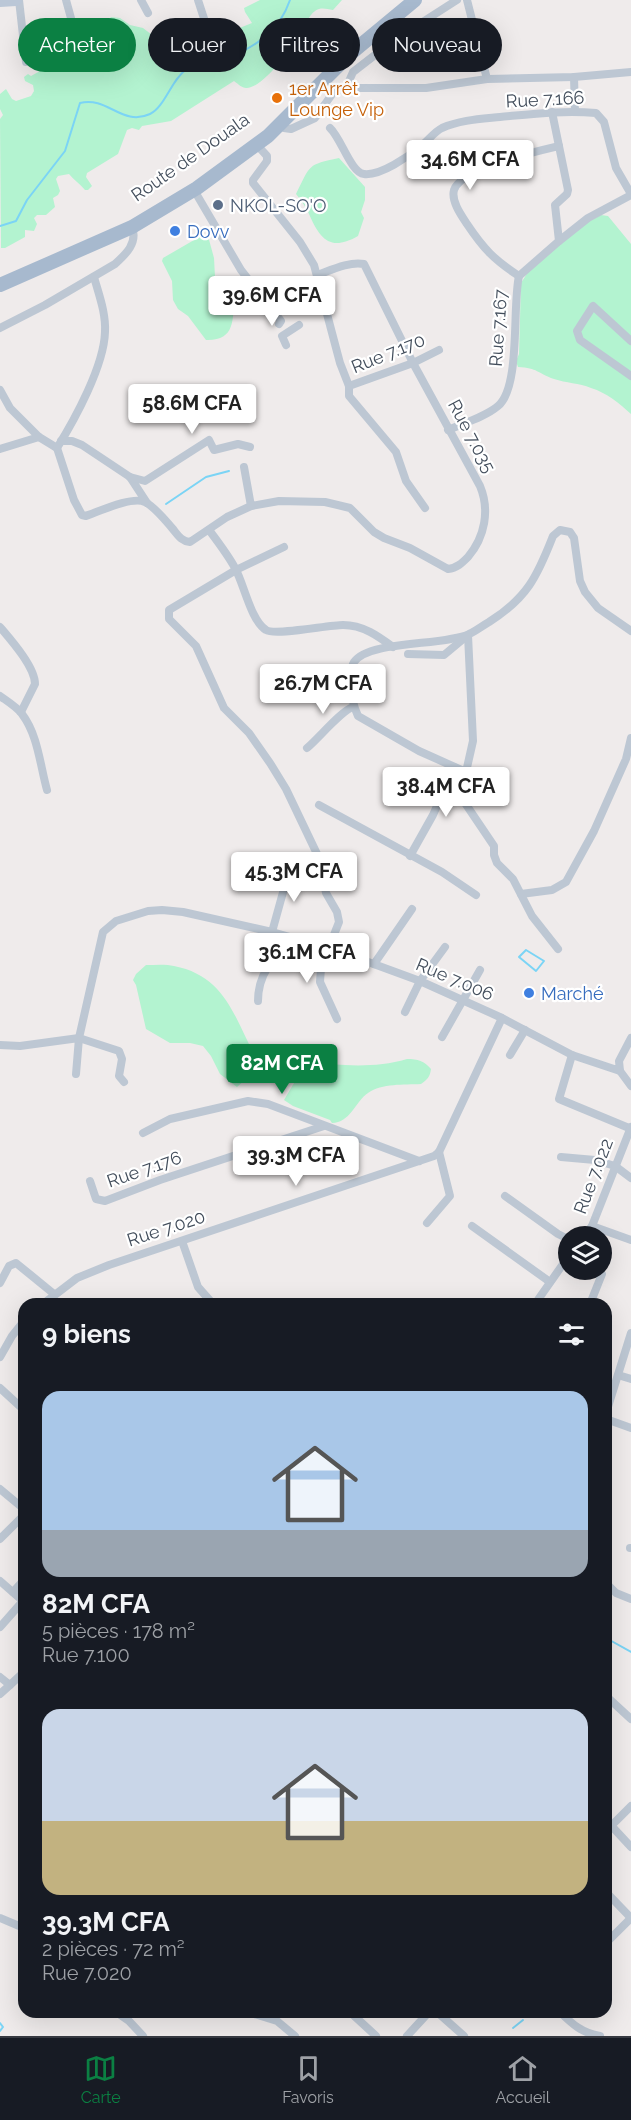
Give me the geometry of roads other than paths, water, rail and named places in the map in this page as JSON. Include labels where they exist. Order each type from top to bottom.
[{"type":"main road","points":[[0,1],[18,0]]},
{"type":"main road","name":"Route de Douala","points":[[0,278],[147,214],[252,139],[285,109],[344,47],[400,0]]},
{"type":"main road","points":[[0,285],[132,227],[147,214],[194,190],[257,145],[350,54],[415,0]]},
{"type":"street","points":[[18,0],[20,18]]},
{"type":"street","points":[[66,0],[71,18]]},
{"type":"street","points":[[141,0],[148,13]]},
{"type":"street","points":[[198,0],[204,18]]},
{"type":"street","points":[[346,88],[353,72],[417,24],[457,0]]},
{"type":"street","points":[[467,0],[487,79]]},
{"type":"street","points":[[280,124],[284,128],[291,129],[315,118],[333,93],[346,88],[426,88],[487,79],[574,77],[631,72]]},
{"type":"street","points":[[574,77],[575,111]]},
{"type":"street","points":[[552,112],[568,190],[567,194],[555,205],[559,241]]},
{"type":"street","name":"Rue 7.166","points":[[330,128],[340,141],[354,169],[364,174],[389,167],[444,128],[471,120],[552,112],[596,113],[603,122],[612,159],[631,194]]},
{"type":"street","points":[[257,145],[267,156],[267,161],[253,180],[254,183],[308,253],[317,275],[340,363],[349,386],[349,396],[396,452],[406,481],[425,508]]},
{"type":"street","points":[[519,276],[497,262],[482,246],[458,208],[454,189],[465,179],[498,162],[559,146]]},
{"type":"street","points":[[194,190],[241,270],[277,325],[282,329],[286,345]]},
{"type":"street","name":"Rue 7.167","points":[[448,430],[499,406],[506,397],[512,375],[519,276],[588,218],[631,194]]},
{"type":"street","points":[[0,328],[94,277],[123,256],[134,240],[135,234],[132,227]]},
{"type":"street","name":"Rue 7.035","points":[[129,477],[147,503],[182,540],[187,542],[227,517],[250,507],[279,501],[310,501],[350,508],[374,532],[448,569],[456,567],[469,556],[482,537],[485,523],[484,501],[480,486],[448,430],[364,264],[361,262],[317,275]]},
{"type":"street","points":[[94,277],[105,318],[103,348],[94,375],[64,441],[74,500],[82,514],[86,516],[135,500],[147,503]]},
{"type":"street","points":[[631,341],[593,306],[577,331],[580,339],[631,376]]},
{"type":"street","points":[[282,336],[299,325]]},
{"type":"street","name":"Rue 7.170","points":[[349,386],[413,363],[439,350]]},
{"type":"street","points":[[0,390],[10,408],[39,437]]},
{"type":"street","points":[[0,449],[39,437],[64,441],[82,445],[129,477],[145,481],[209,440],[214,450],[238,444],[250,447]]},
{"type":"street","points":[[244,467],[250,507]]},
{"type":"street","points":[[209,530],[236,570],[259,623],[266,630],[278,632],[308,627],[344,625],[371,632],[393,646]]},
{"type":"street","points":[[408,654],[444,655],[468,635],[502,613],[523,595],[544,559],[554,536],[560,530],[570,532],[574,538],[580,581],[591,602],[631,631]]},
{"type":"street","points":[[284,547],[236,570],[169,610],[169,619],[196,646],[224,708],[249,733],[270,763],[313,843],[326,892],[338,912],[339,922],[321,968],[320,982],[337,1019]]},
{"type":"street","points":[[0,627],[26,662],[35,679],[35,684],[21,712]]},
{"type":"street","points":[[466,772],[419,751],[358,716],[353,706],[351,673],[354,663],[363,655],[393,646],[449,640],[468,635]]},
{"type":"street","points":[[468,635],[473,741],[462,789],[463,800],[494,846],[497,863],[513,879],[532,916],[558,949]]},
{"type":"street","points":[[0,696],[21,712],[28,724],[35,741],[47,790]]},
{"type":"street","points":[[307,748],[342,713],[353,706]]},
{"type":"street","points":[[521,894],[552,891],[566,882],[594,831],[627,759],[631,738]]},
{"type":"street","points":[[410,856],[433,815],[454,767]]},
{"type":"street","points":[[319,805],[442,872],[476,896]]},
{"type":"street","points":[[272,932],[290,867]]},
{"type":"street","points":[[374,964],[412,909]]},
{"type":"street","name":"Rue 7.006","points":[[76,1074],[79,1038],[103,932],[116,921],[148,910],[183,912],[330,948],[420,981],[525,1029],[572,1055],[620,1071]]},
{"type":"street","points":[[258,1001],[258,987],[261,978],[278,954],[297,939]]},
{"type":"street","points":[[405,1012],[420,981],[445,947]]},
{"type":"street","points":[[442,1037],[480,970]]},
{"type":"street","points":[[427,1223],[450,1196],[439,1152],[502,1018]]},
{"type":"street","points":[[510,1055],[525,1029]]},
{"type":"street","points":[[0,1045],[20,1046],[79,1038],[119,1051],[122,1059],[119,1076],[124,1082]]},
{"type":"street","points":[[631,1038],[619,1061],[620,1071],[631,1086]]},
{"type":"street","points":[[572,1055],[559,1099],[630,1127]]},
{"type":"street","points":[[143,1133],[170,1119],[248,1101],[268,1104],[420,1161]]},
{"type":"street","name":"Rue 7.176","points":[[90,1181],[96,1199],[105,1201],[160,1180],[324,1126]]},
{"type":"street","name":"Rue 7.022","points":[[592,1226],[630,1127]]},
{"type":"street","name":"Rue 7.020","points":[[52,1298],[77,1278],[96,1269],[420,1161],[439,1152]]},
{"type":"street","points":[[561,1157],[595,1160],[615,1166],[631,1178]]},
{"type":"street","points":[[506,1196],[558,1234]]},
{"type":"street","points":[[472,1226],[550,1282]]},
{"type":"street","points":[[612,1233],[631,1240]]},
{"type":"street","points":[[182,1241],[198,1287],[208,1298]]},
{"type":"street","points":[[0,1283],[9,1266],[16,1263],[48,1298]]},
{"type":"street","points":[[539,1298],[558,1271]]},
{"type":"street","points":[[593,1298],[600,1280]]},
{"type":"street","points":[[1,1350],[18,1329]]},
{"type":"street","points":[[612,1394],[631,1333]]},
{"type":"street","points":[[618,1375],[631,1379]]},
{"type":"street","points":[[0,1389],[18,1405]]},
{"type":"street","points":[[612,1421],[631,1428]]},
{"type":"street","points":[[0,1489],[18,1504]]},
{"type":"street","points":[[0,1539],[18,1521]]},
{"type":"street","points":[[0,1581],[18,1597]]},
{"type":"street","points":[[13,1592],[18,1587]]},
{"type":"street","points":[[612,1589],[631,1599]]},
{"type":"street","points":[[0,1627],[18,1608]]},
{"type":"street","points":[[0,1677],[10,1685]]},
{"type":"street","points":[[0,1694],[18,1678]]},
{"type":"street","points":[[612,1702],[631,1719]]},
{"type":"street","points":[[612,1822],[631,1806]]},
{"type":"street","points":[[612,1829],[631,1847]]},
{"type":"street","points":[[612,1900],[631,1918],[612,1937]]},
{"type":"street","points":[[0,1918],[18,1926]]},
{"type":"street","points":[[123,2018],[143,2036]]},
{"type":"street","points":[[267,2018],[277,2021],[295,2036]]},
{"type":"street","points":[[356,2018],[376,2036]]},
{"type":"street","points":[[407,2036],[424,2018]]},
{"type":"street","points":[[444,2018],[464,2036]]},
{"type":"street","points":[[566,2018],[587,2034],[600,2036]]},
{"type":"waterway","points":[[0,226],[16,221],[27,200],[65,151],[80,103],[99,104],[131,117],[150,114],[160,105],[177,79],[187,69],[195,66],[221,65],[266,36],[280,21],[290,0]]},
{"type":"waterway","points":[[166,504],[206,477],[229,471]]},
{"type":"waterway","points":[[526,950],[544,961],[536,971],[519,957],[526,950]]},
{"type":"waterway","points":[[612,1641],[631,1652]]},
{"type":"waterway","points":[[513,2028],[523,2020]]},
{"type":"waterway","points":[[0,2023],[3,2027],[0,2031]]},
{"type":"place","name":"1er Arrêt Lounge Vip","points":[[277,98]]},
{"type":"place","name":"NKOL-SO'O","points":[[218,205]]},
{"type":"place","name":"Dovv","points":[[175,231]]},
{"type":"place","name":"Marché","points":[[529,993]]}]
